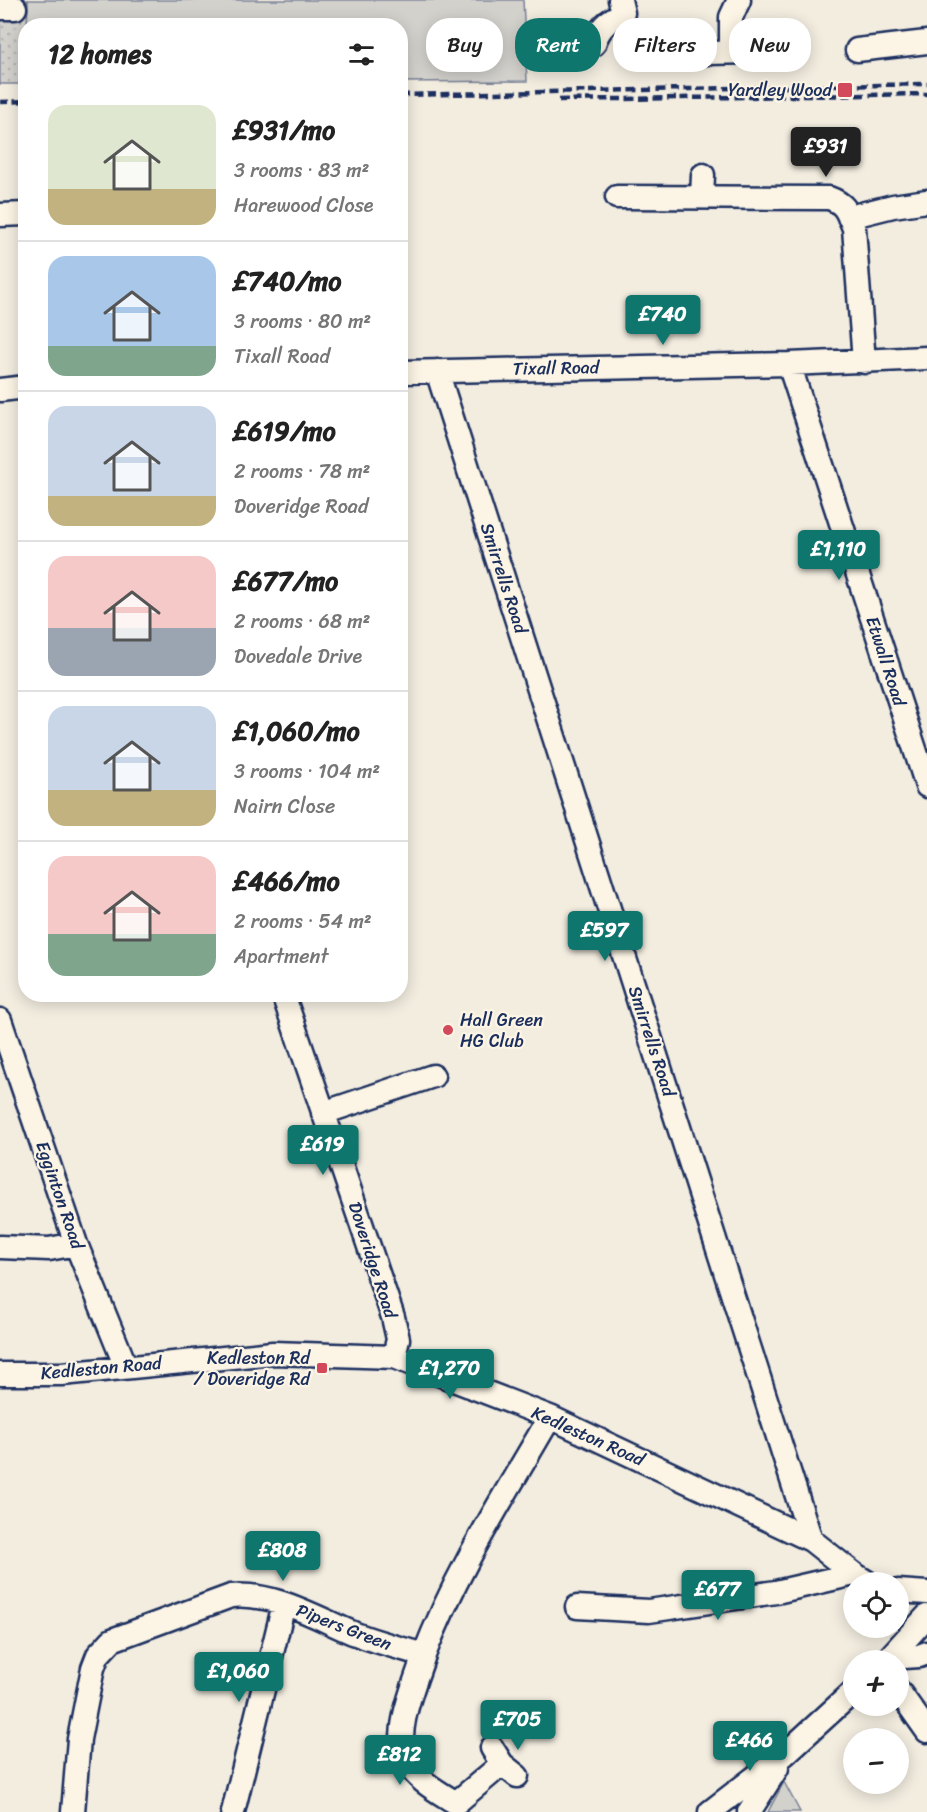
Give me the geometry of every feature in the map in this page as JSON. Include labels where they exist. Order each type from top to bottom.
[{"type":"street","points":[[601,28],[606,22],[623,13],[621,0]]},
{"type":"street","points":[[731,18],[739,0]]},
{"type":"street","points":[[857,50],[927,42]]},
{"type":"street","points":[[702,197],[703,174]]},
{"type":"street","points":[[617,197],[829,198],[839,201],[854,228],[864,362]]},
{"type":"street","points":[[849,217],[893,206],[927,201]]},
{"type":"street","points":[[0,215],[18,214]]},
{"type":"street","name":"Tixall Road","points":[[408,372],[789,364],[927,358]]},
{"type":"street","name":"Etwall Road","points":[[789,364],[927,786]]},
{"type":"street","name":"Smirrells Road","points":[[437,371],[811,1540]]},
{"type":"street","points":[[0,390],[18,388]]},
{"type":"street","name":"Doveridge Road","points":[[286,1002],[393,1317],[398,1339],[394,1357]]},
{"type":"street","name":"Egginton Road","points":[[0,1020],[76,1244],[126,1367]]},
{"type":"street","points":[[323,1113],[433,1076]]},
{"type":"street","points":[[0,1247],[49,1250],[76,1244]]},
{"type":"street","name":"Kedleston Road","points":[[0,1374],[62,1374],[273,1353],[394,1357],[550,1417],[811,1540],[852,1572]]},
{"type":"street","points":[[504,1763],[454,1807],[406,1761],[404,1720],[437,1620],[461,1570],[550,1417]]},
{"type":"street","points":[[577,1607],[649,1611],[843,1581]]},
{"type":"street","points":[[909,1592],[927,1593]]},
{"type":"street","name":"Pipers Green","points":[[66,1808],[93,1668],[98,1655],[112,1640],[231,1596],[246,1594],[284,1604],[366,1637],[424,1655]]},
{"type":"street","points":[[233,1812],[284,1604]]},
{"type":"street","points":[[912,1644],[927,1616]]},
{"type":"street","points":[[710,1812],[785,1754],[843,1701]]},
{"type":"street","points":[[909,1706],[927,1731]]},
{"type":"street","points":[[749,1812],[785,1754]]},
{"type":"shaded area","points":[[0,0],[28,0],[27,18],[18,18],[18,84],[0,84]]},
{"type":"shaded area","points":[[28,0],[523,0],[524,18],[515,18],[515,72],[527,72],[527,81],[408,82],[408,18],[27,18]]},
{"type":"shaded area","points":[[784,1782],[800,1812],[768,1812]]},
{"type":"railway","points":[[408,95],[927,84]]},
{"type":"railway","points":[[559,100],[927,94]]},
{"type":"railway","points":[[0,102],[18,101]]},
{"type":"place","name":"Yardley Wood","points":[[845,90]]},
{"type":"place","name":"Hall Green HG Club","points":[[448,1030]]},
{"type":"place","name":"Kedleston Rd / Doveridge Rd","points":[[322,1368]]}]
